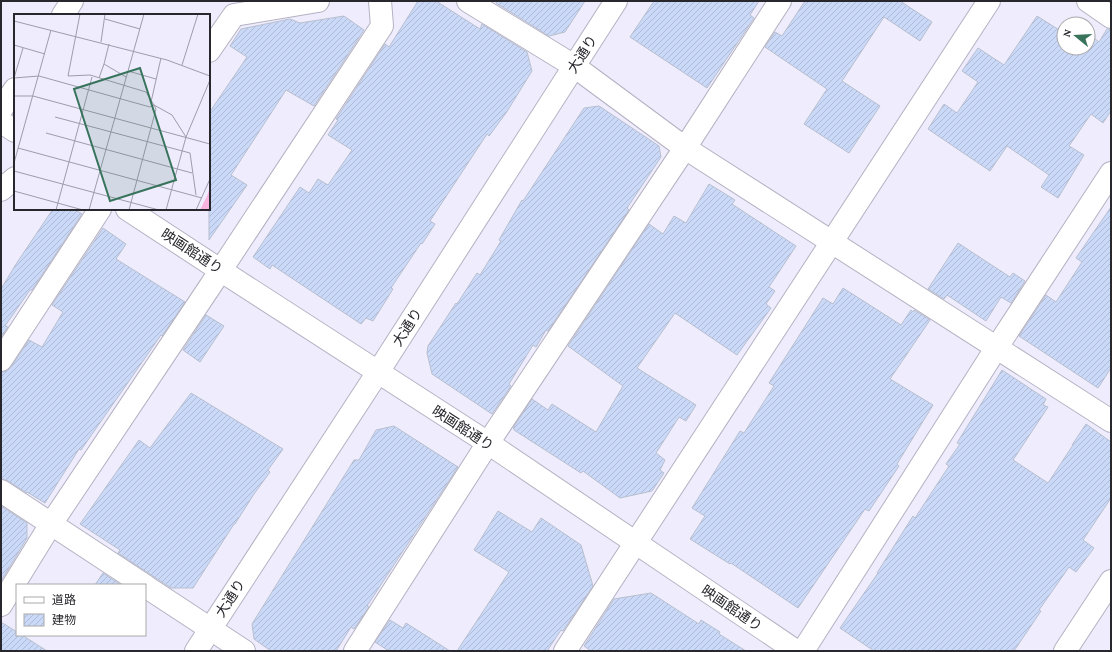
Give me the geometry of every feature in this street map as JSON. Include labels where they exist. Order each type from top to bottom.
[{"type":"street","points":[[64,14],[72,1]]},
{"type":"street","points":[[210,51],[234,16],[318,1]]},
{"type":"street","points":[[1,605],[51,524],[382,26],[380,1]]},
{"type":"street","points":[[468,1],[574,66],[685,148],[1111,420]]},
{"type":"street","name":"大通り","points":[[196,651],[378,372],[616,1]]},
{"type":"street","points":[[355,651],[488,443],[685,148],[780,1]]},
{"type":"street","points":[[565,651],[989,1]]},
{"type":"street","points":[[1088,1],[1111,17]]},
{"type":"street","points":[[1,110],[14,90]]},
{"type":"street","points":[[1,122],[14,130]]},
{"type":"street","points":[[803,651],[997,347],[1111,173]]},
{"type":"street","points":[[1,190],[14,179]]},
{"type":"street","points":[[1,360],[99,210]]},
{"type":"street","name":"映画館通り","points":[[130,210],[488,443],[796,651]]},
{"type":"street","points":[[1,491],[143,584]]},
{"type":"street","points":[[1065,651],[1111,581]]},
{"type":"street","points":[[146,586],[244,651]]},
{"type":"building","points":[[418,1],[436,1],[480,29],[482,24],[527,52],[532,71],[506,113],[489,136],[487,134],[430,221],[435,224],[391,288],[393,289],[373,321],[366,318],[361,324],[272,265],[270,269],[253,257],[300,187],[309,193],[318,179],[328,185],[352,150],[328,135],[338,120],[336,119],[385,44],[389,47]]},
{"type":"building","points":[[497,1],[585,1],[565,32],[549,36],[496,3]]},
{"type":"building","points":[[654,1],[759,1],[750,15],[754,18],[707,88],[630,37]]},
{"type":"building","points":[[805,1],[900,1],[932,22],[920,41],[884,17],[842,81],[880,106],[849,153],[804,124],[827,89],[765,47],[775,32],[782,36]]},
{"type":"building","points":[[344,16],[364,30],[314,106],[286,90],[231,175],[247,185],[209,240],[210,112],[247,57],[230,46],[241,29],[290,19],[300,23]]},
{"type":"building","points":[[1037,16],[1056,28],[1056,56],[1096,56],[1096,40],[1099,42],[1107,29],[1111,29],[1111,111],[1103,123],[1091,114],[1069,146],[1084,155],[1058,198],[1041,187],[1049,175],[1007,146],[990,171],[928,129],[944,104],[957,113],[978,82],[962,71],[978,48],[1004,65]]},
{"type":"building","points":[[599,106],[659,146],[661,157],[627,208],[629,210],[548,331],[546,330],[536,347],[533,345],[509,384],[511,386],[492,414],[432,374],[427,353],[428,346],[477,273],[480,275],[501,241],[499,240],[522,200],[523,201],[584,108]]},
{"type":"building","points":[[709,184],[735,200],[732,204],[796,246],[769,287],[775,291],[766,304],[771,308],[737,355],[675,313],[637,368],[696,405],[686,421],[679,417],[656,453],[665,460],[660,470],[664,473],[652,491],[620,498],[583,471],[581,473],[513,428],[532,399],[548,410],[552,404],[596,432],[623,386],[568,346],[649,224],[663,234],[674,216],[686,223]]},
{"type":"building","points":[[1111,207],[1111,368],[1098,388],[1019,336],[1046,295],[1056,302],[1082,262],[1076,258]]},
{"type":"building","points":[[52,210],[76,210],[82,214],[32,290],[30,290],[5,326],[8,327],[1,337],[1,289]]},
{"type":"building","points":[[103,228],[126,244],[116,259],[185,302],[81,450],[79,449],[45,503],[8,481],[1,479],[1,372],[7,371],[11,367],[29,340],[42,347],[63,312],[52,305]]},
{"type":"building","points":[[958,243],[1010,277],[1013,273],[1025,281],[1011,303],[1001,297],[986,321],[947,295],[944,299],[928,289]]},
{"type":"building","points":[[843,288],[901,325],[911,310],[913,312],[914,310],[930,320],[890,379],[933,405],[897,464],[899,466],[869,511],[865,509],[798,608],[731,563],[730,564],[690,539],[705,516],[692,508],[740,431],[744,433],[774,386],[769,383],[823,298],[833,304]]},
{"type":"building","points":[[206,315],[224,326],[200,362],[183,350]]},
{"type":"building","points":[[1002,370],[1046,399],[1043,405],[1048,407],[1013,460],[1048,483],[1086,424],[1111,442],[1111,498],[1083,540],[1094,548],[1076,572],[1069,567],[1039,610],[1041,611],[1014,651],[874,651],[840,628],[878,573],[913,516],[915,518],[949,466],[946,464],[960,444],[957,443]]},
{"type":"building","points":[[191,393],[283,449],[268,470],[270,472],[234,524],[193,588],[171,588],[118,553],[120,550],[80,524],[139,440],[150,448]]},
{"type":"building","points":[[394,426],[458,467],[367,606],[369,607],[354,629],[351,627],[336,651],[271,651],[254,639],[252,624],[354,460],[359,460],[376,430]]},
{"type":"building","points":[[1,506],[27,523],[27,538],[1,581]]},
{"type":"building","points":[[498,511],[532,532],[541,518],[581,545],[593,586],[563,631],[561,630],[547,651],[457,651],[509,572],[474,550]]},
{"type":"building","points":[[103,573],[120,584],[96,584]]},
{"type":"building","points":[[651,593],[699,624],[701,620],[720,632],[719,634],[746,651],[591,651],[584,646],[614,599]]},
{"type":"building","points":[[390,620],[403,628],[406,623],[450,651],[389,651],[375,642]]},
{"type":"building","points":[[1,622],[16,631],[16,636],[24,636],[47,651],[1,651]]}]
